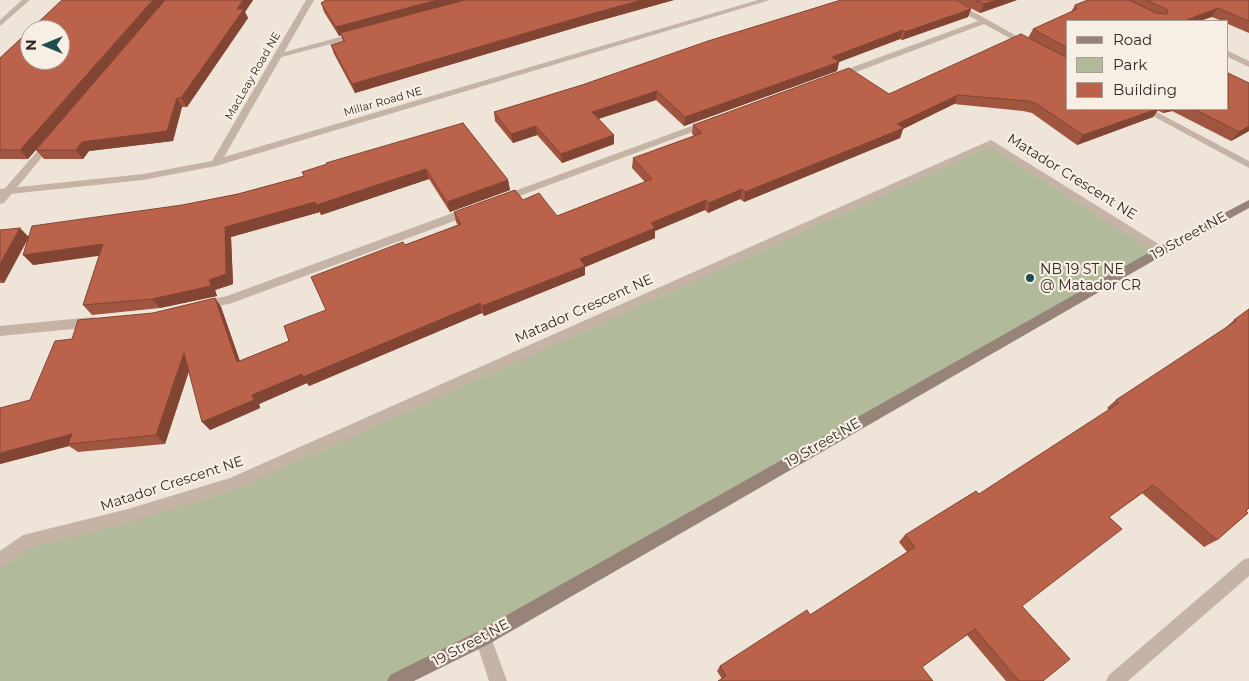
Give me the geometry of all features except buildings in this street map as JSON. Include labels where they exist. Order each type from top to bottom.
[{"type":"street","points":[[0,24],[26,0]]},
{"type":"street","name":"MacLeay Road NE","points":[[216,162],[310,0]]},
{"type":"street","name":"Millar Road NE","points":[[4,192],[143,178],[216,162],[766,0]]},
{"type":"street","points":[[946,0],[1035,48]]},
{"type":"street","points":[[826,80],[985,21]]},
{"type":"street","points":[[278,55],[364,32]]},
{"type":"street","points":[[1229,54],[1249,64]]},
{"type":"street","points":[[1148,110],[1249,165]]},
{"type":"street","points":[[189,308],[228,300],[714,121]]},
{"type":"street","points":[[0,201],[4,192],[58,133]]},
{"type":"street","name":"Matador Crescent NE","points":[[0,561],[28,540],[128,516],[232,484],[991,143],[1161,251]]},
{"type":"street","name":"19 Street NE","points":[[396,681],[482,638],[1161,251],[1249,203]]},
{"type":"street","points":[[0,331],[103,321]]},
{"type":"street","points":[[1116,681],[1249,566]]},
{"type":"street","points":[[482,638],[498,681]]},
{"type":"green space","points":[[991,143],[1161,251],[396,681],[0,681],[0,561],[28,540],[232,484]]},
{"type":"place","name":"NB 19 ST NE @ Matador CR","points":[[1030,278]]}]
